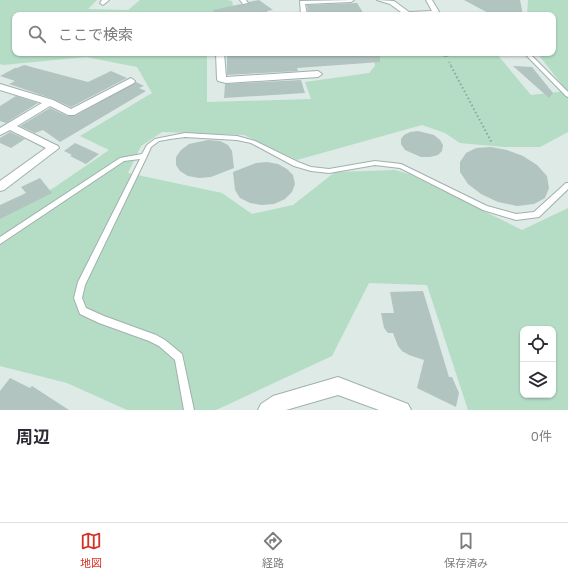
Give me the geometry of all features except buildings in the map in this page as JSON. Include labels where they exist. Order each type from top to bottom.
[{"type":"street","points":[[304,12],[302,2],[351,0]]},
{"type":"street","points":[[380,0],[392,2],[405,12]]},
{"type":"street","points":[[429,0],[436,12]]},
{"type":"street","points":[[220,56],[221,79],[226,80],[318,74]]},
{"type":"street","points":[[0,87],[50,102],[71,113],[131,81]]},
{"type":"street","points":[[0,132],[50,102]]},
{"type":"street","points":[[0,187],[54,148],[10,126]]},
{"type":"street","points":[[267,410],[273,405],[338,386],[402,410]]},
{"type":"lane","points":[[529,56],[548,77],[568,95]]},
{"type":"lane","points":[[189,410],[179,357],[162,344],[132,330],[97,319],[83,311],[78,298],[81,285],[149,146],[157,140],[185,135],[237,138],[253,142],[296,164],[311,169],[329,171],[375,163],[401,166],[485,208],[516,217],[536,215],[568,185]]},
{"type":"lane","points":[[0,241],[122,159],[144,156]]},
{"type":"path","points":[[447,56],[492,143]]},
{"type":"green space","points":[[0,0],[97,0],[88,9],[128,10],[140,0],[232,1],[234,12],[12,12],[12,56],[207,56],[207,102],[311,99],[305,82],[369,73],[375,66],[374,60],[379,56],[498,56],[531,95],[567,91],[539,56],[556,56],[556,12],[527,12],[528,0],[568,0],[568,132],[540,147],[504,147],[460,143],[445,133],[422,125],[297,160],[244,135],[162,132],[141,146],[128,173],[222,193],[252,214],[293,205],[335,172],[395,170],[409,174],[522,230],[568,208],[568,410],[468,410],[427,285],[369,283],[332,356],[216,410],[127,410],[67,383],[0,366],[0,219],[55,187],[109,150],[80,136],[152,93],[137,67],[86,57],[3,65],[0,64]]}]
